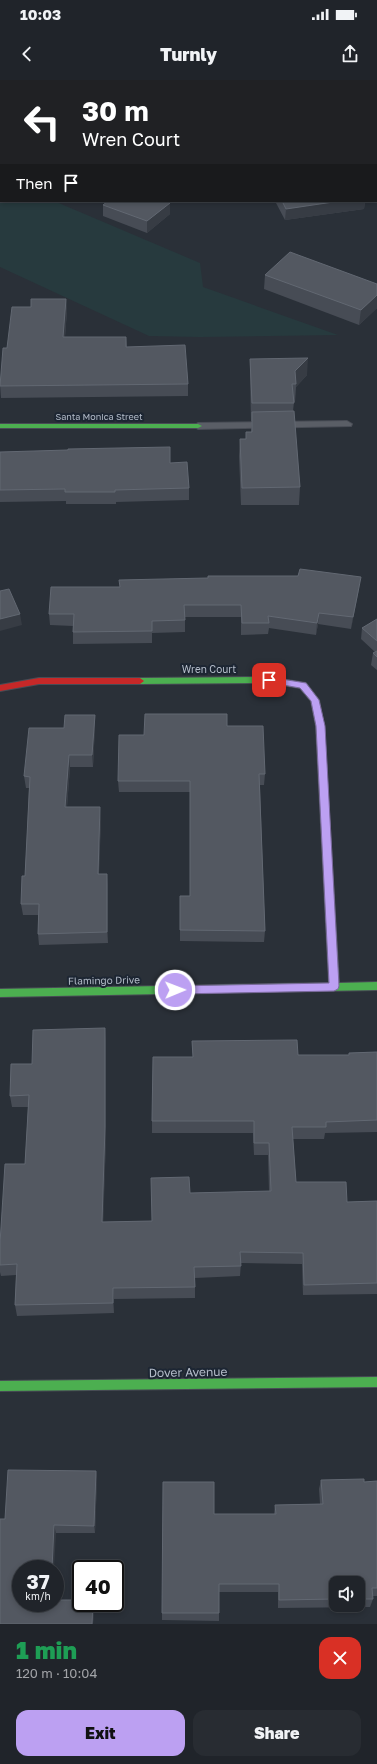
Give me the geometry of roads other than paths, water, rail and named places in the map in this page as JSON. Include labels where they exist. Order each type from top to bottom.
[{"type":"street","name":"Santa Monica Street","points":[[0,426],[198,426]]},
{"type":"street","name":"Wren Court","points":[[0,688],[38,681],[269,680],[303,685],[315,700],[320,726],[334,986]]},
{"type":"street","name":"Flamingo Drive","points":[[0,993],[377,986]]},
{"type":"street","name":"Dover Avenue","points":[[0,1386],[377,1382]]},
{"type":"lane","points":[[198,426],[347,424]]}]
